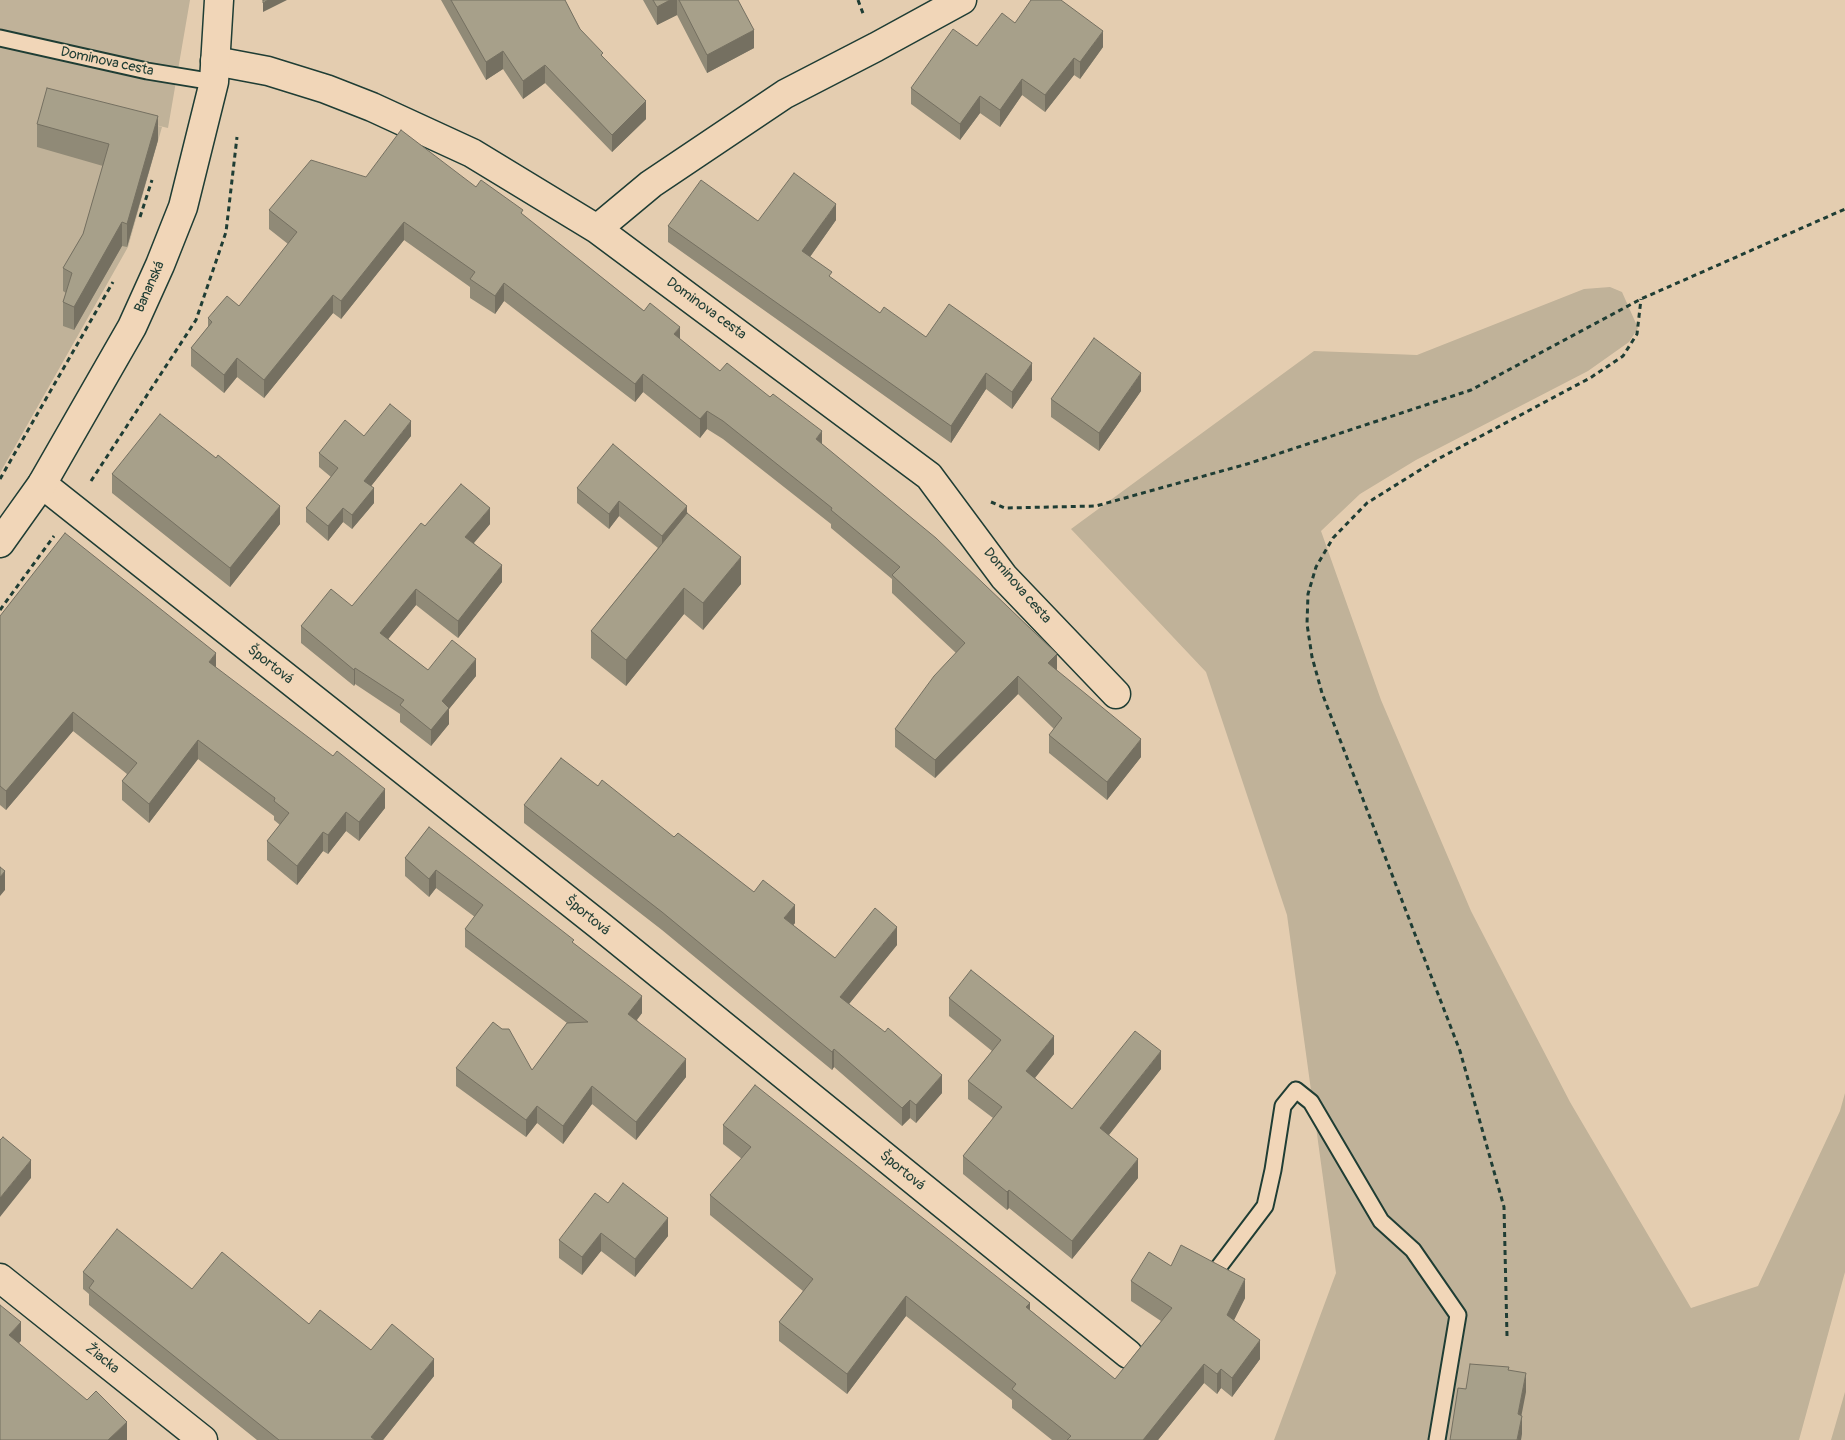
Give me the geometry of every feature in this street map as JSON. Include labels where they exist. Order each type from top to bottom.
[{"type":"street","name":"Bananská","points":[[0,543],[42,484],[132,326],[160,265],[183,207],[215,72],[219,0]]},
{"type":"street","points":[[597,229],[651,184],[784,94],[876,48],[962,0]]},
{"type":"street","name":"Dominova cesta","points":[[215,72],[268,72],[326,89],[472,153],[597,229],[929,476],[1004,576],[1116,694]]},
{"type":"street","name":"Športová","points":[[42,484],[599,925],[1128,1354]]},
{"type":"street","name":"Žiacka","points":[[0,1278],[200,1439]]},
{"type":"lane","name":"Dominova cesta","points":[[0,38],[147,72],[215,72]]},
{"type":"lane","points":[[1215,1272],[1264,1206],[1273,1170],[1283,1106],[1296,1090],[1311,1102],[1381,1220],[1413,1250],[1458,1315],[1437,1440]]},
{"type":"path","points":[[140,219],[155,173]]},
{"type":"path","points":[[988,501],[1005,508],[1096,506],[1247,464],[1471,390],[1641,299],[1845,209]]},
{"type":"path","points":[[0,479],[113,281]]},
{"type":"path","points":[[1508,1336],[1504,1207],[1460,1051],[1322,693],[1312,657],[1307,624],[1308,594],[1316,567],[1333,538],[1367,503],[1436,460],[1590,378],[1623,356],[1637,334],[1641,299]]},
{"type":"shaded area","points":[[0,0],[190,0],[168,128],[113,115],[162,127],[128,247],[0,473]]},
{"type":"shaded area","points":[[1610,287],[1622,292],[1638,328],[1629,342],[1588,371],[1416,460],[1360,494],[1321,531],[1381,700],[1471,911],[1570,1102],[1691,1308],[1758,1286],[1840,1111],[1845,1093],[1845,1272],[1799,1440],[1274,1440],[1336,1273],[1287,915],[1206,672],[1071,529],[1314,351],[1417,355],[1584,289]]},
{"type":"shaded area","points":[[1845,1392],[1845,1440],[1831,1440]]},
{"type":"building","points":[[451,0],[565,0],[580,29],[603,53],[601,55],[646,101],[612,135],[545,65],[523,81],[503,51],[486,62]]},
{"type":"building","points":[[653,0],[670,0],[657,7]]},
{"type":"building","points":[[679,0],[738,0],[754,30],[707,55]]},
{"type":"building","points":[[1031,0],[1061,0],[1103,31],[1080,62],[1074,58],[1045,95],[1022,79],[1000,110],[980,96],[960,124],[911,88],[953,29],[977,46],[1002,13],[1015,23]]},
{"type":"building","points":[[47,88],[158,116],[127,224],[122,222],[74,307],[63,302],[72,273],[63,268],[83,234],[109,144],[37,124]]},
{"type":"building","points":[[401,130],[476,187],[481,180],[523,210],[521,213],[644,311],[650,303],[680,327],[674,334],[720,371],[727,363],[770,397],[773,394],[822,431],[816,439],[936,538],[1057,654],[1048,663],[1141,739],[1107,782],[1049,735],[1062,718],[1018,676],[935,760],[895,729],[934,676],[965,643],[892,575],[900,567],[831,510],[832,508],[723,421],[707,411],[700,419],[643,374],[635,384],[504,283],[495,296],[470,279],[475,272],[404,222],[341,301],[333,295],[264,380],[237,358],[224,375],[191,348],[212,322],[208,318],[227,296],[239,306],[297,232],[269,210],[311,160],[366,177]]},
{"type":"building","points":[[794,173],[836,204],[802,251],[832,272],[829,276],[880,313],[884,307],[926,337],[949,304],[1032,363],[1012,392],[986,373],[951,426],[668,226],[701,180],[758,221]]},
{"type":"building","points":[[1094,338],[1141,373],[1099,433],[1051,399]]},
{"type":"building","points":[[390,404],[411,421],[364,481],[374,488],[352,515],[343,508],[328,526],[306,508],[338,468],[319,453],[345,420],[364,436]]},
{"type":"building","points":[[160,414],[216,458],[218,455],[280,506],[230,568],[112,474]]},
{"type":"building","points":[[613,444],[687,506],[662,536],[619,501],[609,514],[577,488]]},
{"type":"building","points":[[461,484],[490,508],[465,537],[502,565],[458,621],[416,589],[380,633],[428,670],[452,640],[476,659],[442,701],[449,708],[431,730],[400,705],[404,700],[355,668],[354,670],[301,626],[331,589],[352,606],[421,523],[425,526]]},
{"type":"building","points":[[687,513],[741,557],[703,603],[684,588],[626,660],[591,631]]},
{"type":"building","points":[[65,533],[216,653],[209,662],[333,756],[337,751],[385,789],[359,822],[346,812],[328,835],[323,832],[297,866],[267,841],[289,813],[274,801],[275,798],[198,740],[149,804],[122,781],[137,763],[73,712],[6,791],[0,786],[0,616]]},
{"type":"building","points":[[561,758],[598,786],[602,780],[674,837],[678,833],[754,892],[763,880],[795,905],[784,918],[835,958],[875,908],[897,927],[840,997],[885,1032],[888,1028],[942,1075],[916,1105],[910,1100],[902,1108],[834,1049],[832,1052],[662,912],[524,805]]},
{"type":"building","points":[[429,827],[574,940],[572,942],[642,996],[628,1014],[686,1059],[636,1122],[592,1086],[563,1126],[537,1106],[526,1120],[456,1068],[493,1022],[502,1029],[509,1029],[532,1070],[567,1023],[588,1022],[465,929],[483,905],[436,870],[429,879],[405,858]]},
{"type":"building","points":[[0,867],[5,871],[0,877]]},
{"type":"building","points":[[971,970],[1054,1036],[1026,1071],[1072,1109],[1135,1031],[1161,1051],[1100,1128],[1138,1159],[1072,1241],[963,1156],[1002,1107],[968,1081],[1001,1040],[949,998]]},
{"type":"building","points":[[755,1085],[1030,1303],[1026,1307],[1115,1379],[1172,1308],[1131,1281],[1149,1252],[1171,1266],[1181,1245],[1245,1279],[1227,1315],[1260,1340],[1232,1378],[1221,1369],[1217,1374],[1204,1364],[1143,1440],[1067,1440],[1071,1436],[1012,1389],[1016,1384],[906,1296],[847,1374],[779,1322],[813,1279],[710,1195],[751,1147],[723,1125]]},
{"type":"building","points":[[3,1137],[31,1160],[0,1198],[0,1140]]},
{"type":"building","points":[[623,1183],[668,1218],[635,1259],[601,1233],[582,1257],[559,1240],[595,1193],[608,1203]]},
{"type":"building","points":[[117,1229],[192,1289],[222,1252],[309,1324],[320,1310],[371,1350],[392,1324],[434,1359],[371,1437],[375,1440],[279,1440],[89,1288],[94,1281],[83,1272]]},
{"type":"building","points":[[0,1305],[21,1322],[9,1335],[87,1400],[96,1391],[127,1422],[108,1440],[0,1440]]},
{"type":"building","points":[[1470,1364],[1509,1367],[1508,1370],[1526,1373],[1518,1414],[1522,1416],[1517,1440],[1450,1440],[1458,1388],[1466,1389]]}]
